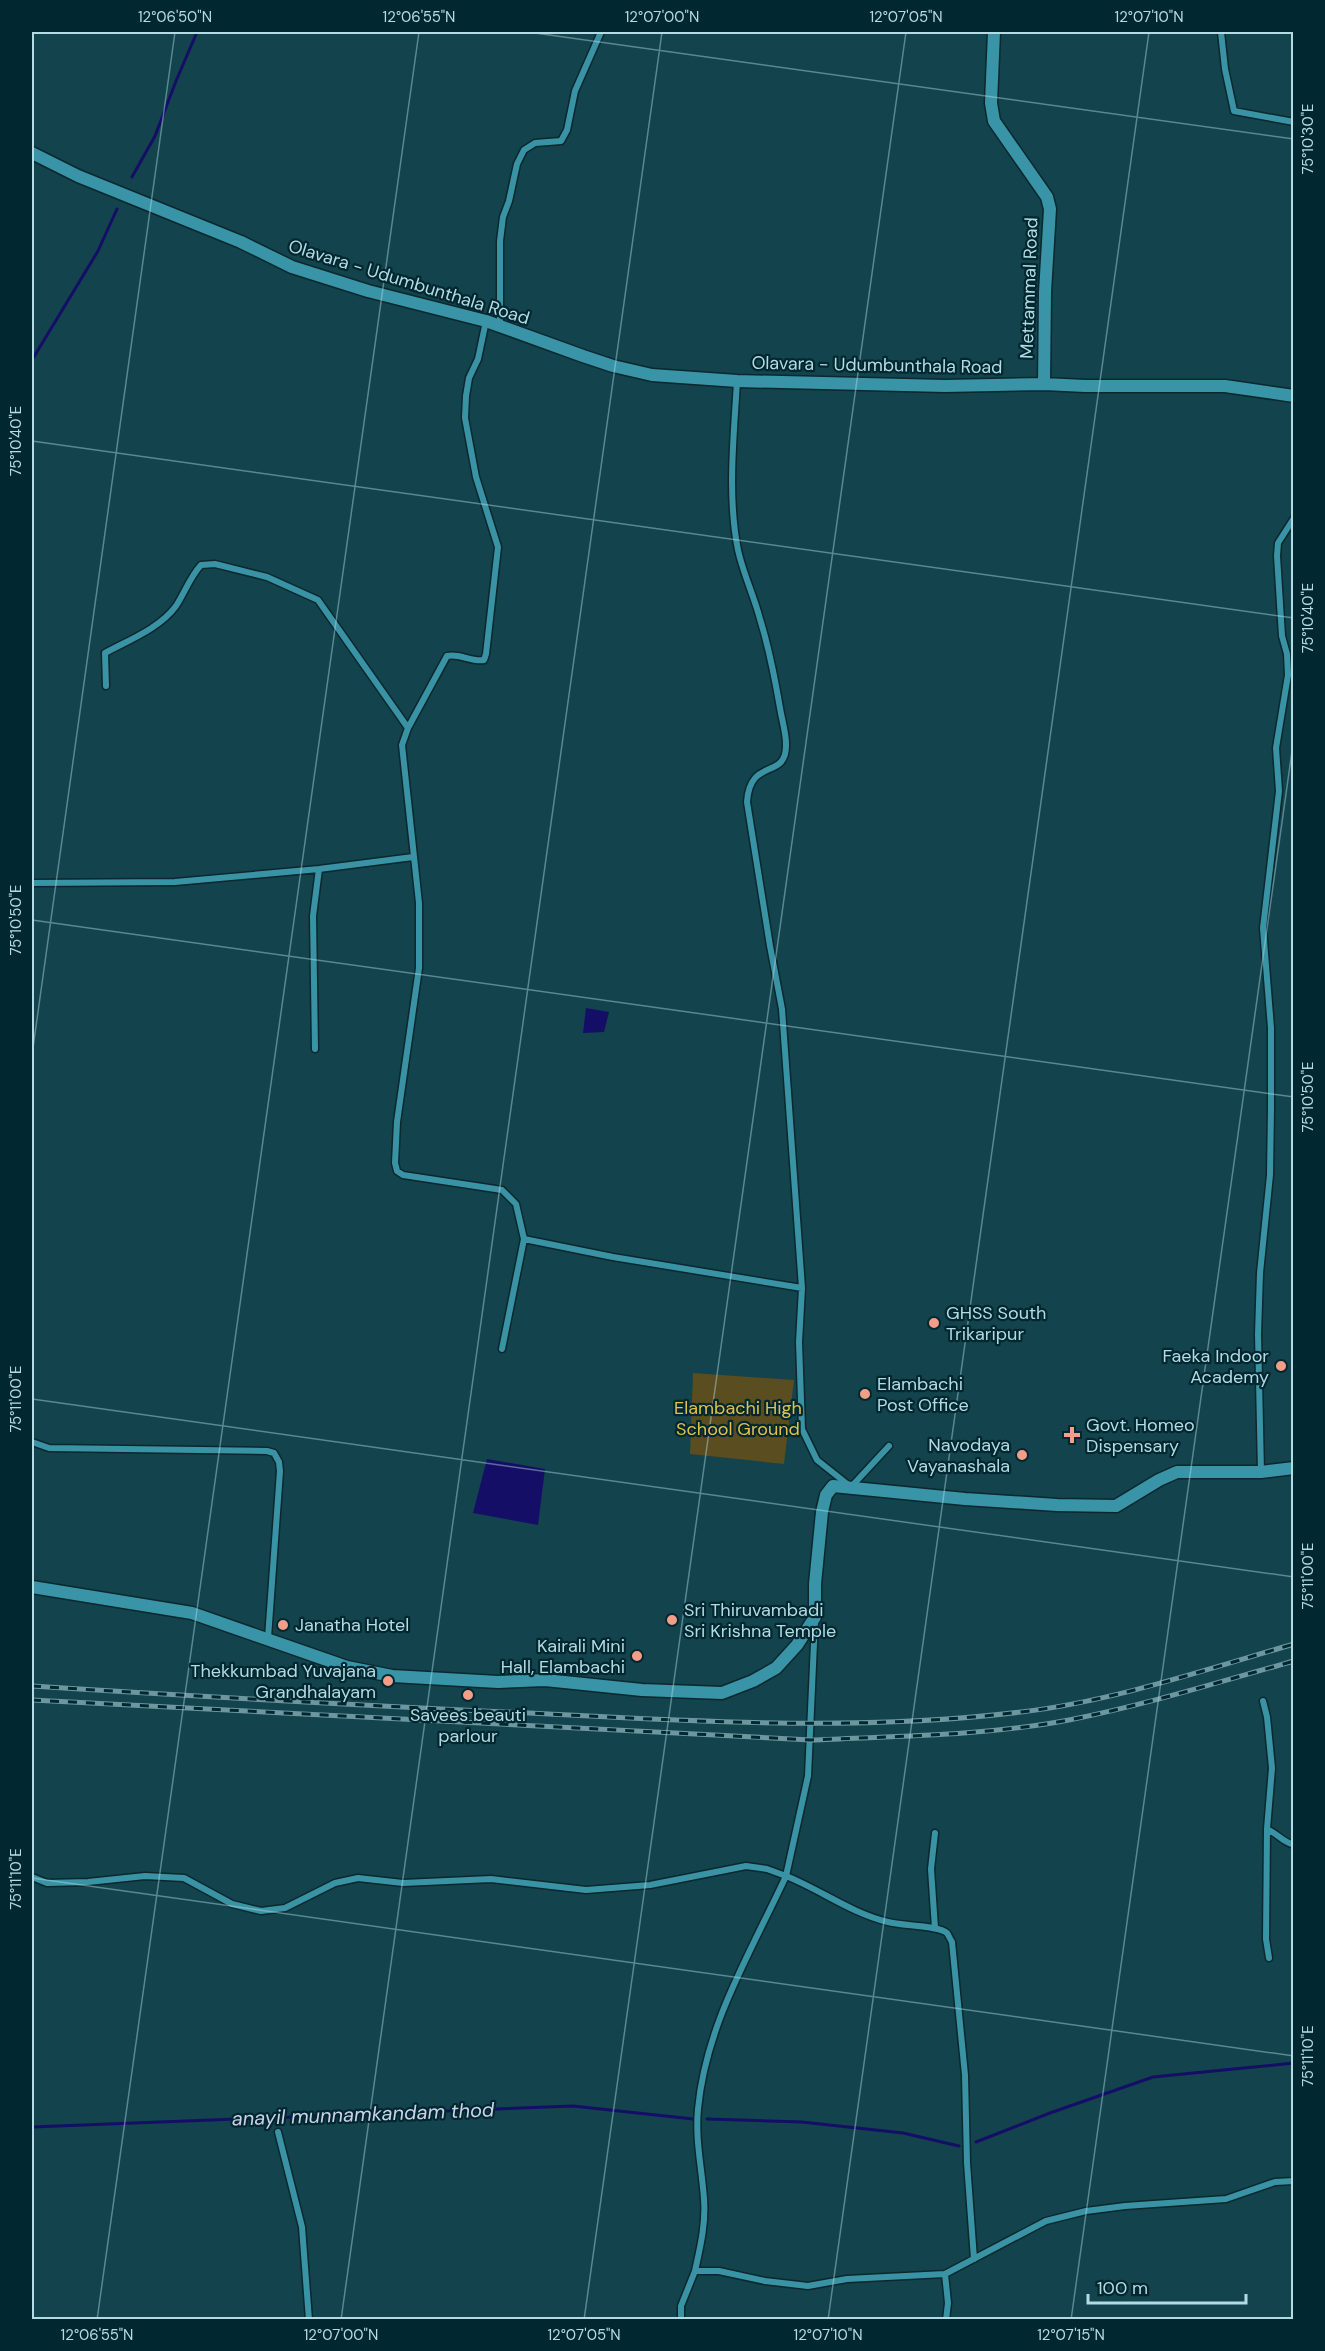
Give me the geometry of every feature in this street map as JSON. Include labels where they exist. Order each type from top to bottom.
[{"type":"main road","name":"Mettammal Road","points":[[994,32],[991,103],[994,121],[1047,197],[1050,209],[1045,282],[1044,384]]},
{"type":"main road","name":"Olavara - Udumbunthala Road","points":[[32,153],[78,176],[241,242],[292,267],[368,291],[486,321],[613,366],[652,375],[737,381],[945,386],[1044,384],[1224,386],[1293,396]]},
{"type":"main road","points":[[32,1587],[192,1613],[347,1667],[392,1676],[498,1682],[545,1680],[642,1689],[722,1693],[753,1681],[777,1668],[797,1646],[815,1617],[815,1584],[822,1512],[826,1495],[833,1486],[965,1499],[1116,1506],[1177,1472],[1261,1472],[1293,1468]]},
{"type":"street","points":[[500,327],[500,242],[503,217],[510,201],[517,164],[524,150],[535,143],[561,141],[567,130],[575,91],[601,32]]},
{"type":"street","points":[[1221,32],[1225,69],[1234,111],[1293,122]]},
{"type":"street","points":[[486,321],[478,359],[469,378],[465,418],[476,477],[498,547],[486,654],[484,660],[477,661],[453,655],[447,656],[408,728],[402,745],[412,857],[419,903],[418,968],[397,1122],[395,1163],[397,1171],[403,1175],[502,1190],[516,1203],[524,1239],[502,1349]]},
{"type":"street","points":[[737,381],[732,489],[738,550],[761,621],[787,743],[786,755],[782,762],[756,774],[751,782],[747,802],[782,1009],[802,1288],[799,1342],[802,1429],[817,1460],[851,1487],[889,1446]]},
{"type":"street","points":[[1261,1472],[1258,1334],[1260,1273],[1270,1175],[1271,1108],[1271,1028],[1263,928],[1279,791],[1276,748],[1288,675],[1287,654],[1282,636],[1277,556],[1278,543],[1293,518]]},
{"type":"street","points":[[106,686],[105,653],[159,623],[175,607],[201,565],[215,564],[267,577],[318,600],[408,728]]},
{"type":"street","points":[[32,883],[174,882],[412,857]]},
{"type":"street","points":[[315,1049],[314,916],[319,868]]},
{"type":"street","points":[[524,1239],[613,1257],[802,1288]]},
{"type":"street","points":[[32,1442],[49,1448],[267,1451],[274,1454],[279,1462],[280,1471],[268,1638]]},
{"type":"street","points":[[681,2319],[681,2306],[695,2271],[702,2235],[704,2201],[697,2142],[698,2107],[711,2042],[725,2003],[786,1876],[808,1776],[815,1617]]},
{"type":"street","points":[[1263,1701],[1267,1717],[1272,1768],[1267,1829],[1266,1939],[1269,1958]]},
{"type":"street","points":[[1267,1829],[1281,1841],[1293,1845]]},
{"type":"street","points":[[935,1833],[931,1869],[935,1928]]},
{"type":"street","points":[[32,1877],[47,1882],[88,1882],[145,1876],[184,1878],[231,1904],[261,1911],[285,1908],[335,1883],[358,1878],[403,1883],[491,1879],[586,1890],[650,1885],[746,1866],[767,1869],[786,1876],[813,1887],[847,1908],[886,1922],[935,1928],[946,1933],[951,1942],[965,2075],[967,2163],[974,2259]]},
{"type":"street","points":[[278,2132],[302,2228],[309,2319]]},
{"type":"street","points":[[695,2271],[719,2271],[765,2281],[808,2286],[848,2279],[945,2274],[1046,2221],[1086,2211],[1125,2206],[1226,2199],[1275,2182],[1293,2181]]},
{"type":"street","points":[[945,2274],[948,2302],[946,2319]]},
{"type":"green space","name":"Elambachi High School Ground","points":[[693,1373],[794,1380],[784,1464],[690,1454]]},
{"type":"shaded area","points":[[586,1008],[609,1012],[604,1032],[583,1033]]},
{"type":"shaded area","points":[[487,1459],[545,1469],[538,1525],[473,1513]]},
{"type":"waterway","points":[[132,177],[155,136],[197,32]]},
{"type":"waterway","points":[[32,360],[98,251],[117,209]]},
{"type":"waterway","name":"anayil munnamkandam thod","points":[[976,2142],[1153,2077],[1294,2063]]},
{"type":"waterway","name":"anayil munnamkandam thod","points":[[32,2127],[573,2106],[693,2119]]},
{"type":"waterway","name":"anayil munnamkandam thod","points":[[707,2119],[802,2122],[903,2133],[959,2146]]},
{"type":"railway","points":[[32,1686],[667,1720],[844,1723],[962,1718],[1056,1707],[1125,1693],[1294,1644]]},
{"type":"railway","points":[[32,1700],[811,1740],[941,1734],[1005,1729],[1069,1720],[1182,1693],[1294,1661]]},
{"type":"place","name":"GHSS South Trikaripur","points":[[934,1323]]},
{"type":"place","name":"Faeka Indoor Academy","points":[[1281,1366]]},
{"type":"place","name":"Elambachi Post Office","points":[[865,1394]]},
{"type":"place","name":"Govt. Homeo Dispensary","points":[[1072,1435]]},
{"type":"place","name":"Navodaya Vayanashala","points":[[1022,1455]]},
{"type":"place","name":"Sri Thiruvambadi Sri Krishna Temple","points":[[672,1620]]},
{"type":"place","name":"Janatha Hotel","points":[[283,1625]]},
{"type":"place","name":"Kairali Mini Hall, Elambachi","points":[[637,1656]]},
{"type":"place","name":"Thekkumbad Yuvajana Grandhalayam","points":[[388,1681]]},
{"type":"place","name":"Savees beauti parlour","points":[[468,1695]]}]
